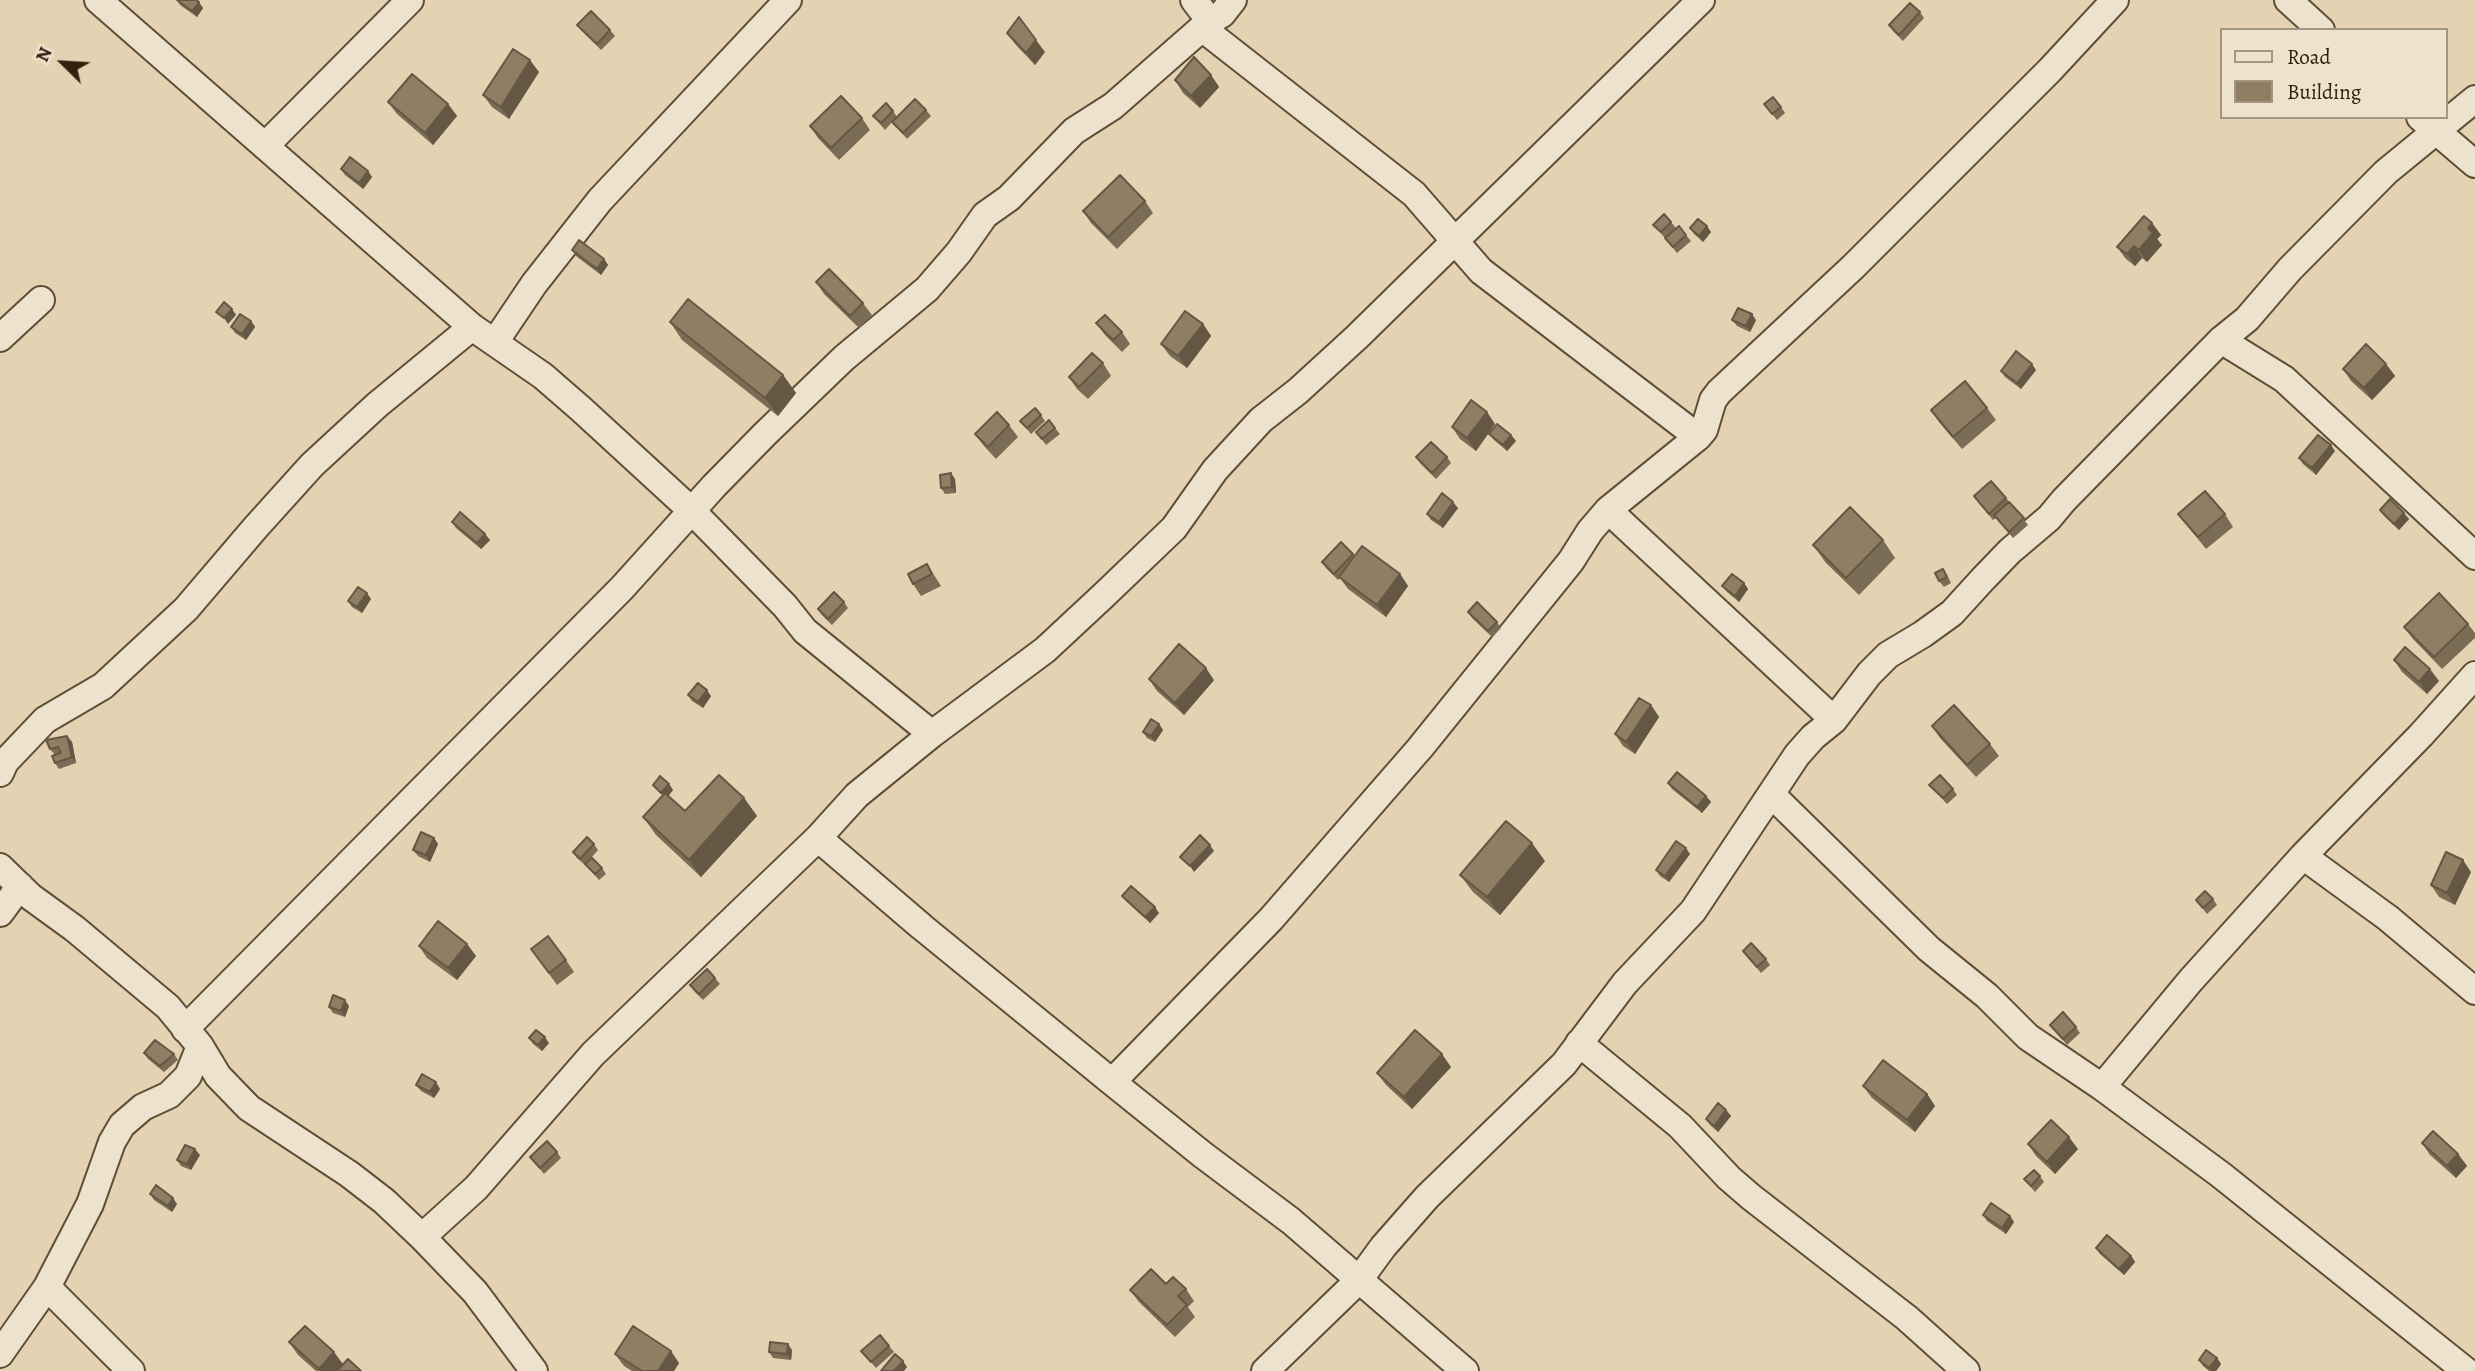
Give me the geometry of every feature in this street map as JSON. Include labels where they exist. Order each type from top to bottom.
[{"type":"street","points":[[98,0],[472,327],[543,376],[581,409],[692,511],[786,606],[805,631],[932,734]]},
{"type":"street","points":[[265,146],[410,0]]},
{"type":"street","points":[[495,342],[534,284],[600,200],[788,0]]},
{"type":"street","points":[[0,1354],[47,1287],[90,1204],[112,1142],[122,1125],[143,1107],[169,1095],[188,1076],[192,1037],[622,588],[714,486],[816,384],[926,289],[959,252],[985,215],[1009,198],[1074,131],[1113,106],[1202,16],[1222,14],[1233,0]]},
{"type":"street","points":[[422,1237],[476,1188],[593,1054],[818,838],[857,795],[932,734],[1045,650],[1103,596],[1174,528],[1215,470],[1261,420],[1298,391],[1357,337],[1701,0]]},
{"type":"street","points":[[1112,1082],[1271,919],[1420,748],[1571,561],[1590,531],[1608,510],[1698,437],[1704,430],[1713,400],[1719,392],[1853,267],[2050,70],[2115,0]]},
{"type":"street","points":[[2288,0],[2319,28]]},
{"type":"street","points":[[1202,16],[1414,194],[1481,271],[1698,437]]},
{"type":"street","points":[[2447,114],[2475,99]]},
{"type":"street","points":[[1265,1371],[1359,1280],[1383,1247],[1427,1197],[1564,1064],[1625,984],[1693,911],[1712,886],[1797,755],[1834,720],[1869,674],[1888,655],[1915,640],[1952,613],[1992,569],[2049,518],[2221,341],[2247,319],[2290,269],[2386,172],[2428,125],[2475,164]]},
{"type":"street","points":[[0,338],[41,300]]},
{"type":"street","points":[[0,772],[5,762],[46,720],[103,686],[186,609],[312,466],[377,405],[472,327]]},
{"type":"street","points":[[2221,341],[2284,379],[2475,555]]},
{"type":"street","points":[[1608,510],[1834,720]]},
{"type":"street","points":[[2102,1087],[2190,980],[2475,675]]},
{"type":"street","points":[[1771,794],[1928,949],[1987,996],[2028,1037],[2102,1087],[2301,1237],[2338,1270],[2466,1371]]},
{"type":"street","points":[[818,838],[1112,1082],[1291,1222],[1465,1371]]},
{"type":"street","points":[[2303,856],[2388,918],[2475,991]]},
{"type":"street","points":[[0,867],[31,897],[168,1007],[218,1076],[249,1108],[349,1174],[384,1201],[475,1292],[534,1371]]},
{"type":"street","points":[[0,913],[20,886]]},
{"type":"street","points":[[1579,1042],[1681,1126],[1729,1178],[1751,1197],[1907,1318],[1966,1371]]},
{"type":"street","points":[[47,1287],[131,1371]]},
{"type":"building","points":[[177,0],[196,0],[199,2],[192,11]]},
{"type":"building","points":[[1910,3],[1920,12],[1899,35],[1889,25]]},
{"type":"building","points":[[591,11],[610,30],[597,44],[577,25]]},
{"type":"building","points":[[1019,17],[1036,40],[1026,53],[1007,33]]},
{"type":"building","points":[[513,49],[530,60],[501,107],[483,95]]},
{"type":"building","points":[[1194,57],[1211,75],[1191,96],[1175,80]]},
{"type":"building","points":[[412,74],[448,104],[425,133],[388,102]]},
{"type":"building","points":[[841,96],[862,118],[831,148],[810,126]]},
{"type":"building","points":[[1773,97],[1781,107],[1772,114],[1764,104]]},
{"type":"building","points":[[915,99],[926,110],[903,133],[892,122]]},
{"type":"building","points":[[886,103],[893,111],[881,123],[873,116]]},
{"type":"building","points":[[350,157],[368,171],[359,183],[341,169]]},
{"type":"building","points":[[1120,175],[1145,201],[1108,237],[1083,211]]},
{"type":"building","points":[[1664,214],[1671,222],[1661,232],[1653,225]]},
{"type":"building","points":[[2144,216],[2152,223],[2148,228],[2153,233],[2139,250],[2134,246],[2127,254],[2117,247]]},
{"type":"building","points":[[1698,219],[1707,226],[1699,236],[1690,228]]},
{"type":"building","points":[[1679,226],[1686,235],[1673,247],[1665,238]]},
{"type":"building","points":[[579,240],[604,259],[597,269],[572,250]]},
{"type":"building","points":[[829,269],[863,303],[850,316],[816,282]]},
{"type":"building","points":[[688,299],[783,375],[765,398],[670,322]]},
{"type":"building","points":[[224,302],[232,309],[224,318],[216,312]]},
{"type":"building","points":[[1738,308],[1752,314],[1746,326],[1732,320]]},
{"type":"building","points":[[1185,311],[1203,324],[1178,356],[1161,344]]},
{"type":"building","points":[[240,314],[251,321],[242,334],[231,327]]},
{"type":"building","points":[[1105,315],[1122,332],[1113,340],[1096,323]]},
{"type":"building","points":[[2366,344],[2386,364],[2364,388],[2343,369]]},
{"type":"building","points":[[2016,351],[2032,364],[2017,383],[2001,371]]},
{"type":"building","points":[[1092,353],[1103,363],[1079,387],[1069,377]]},
{"type":"building","points":[[1965,381],[1987,408],[1953,437],[1931,410]]},
{"type":"building","points":[[1471,400],[1487,412],[1467,438],[1452,427]]},
{"type":"building","points":[[1035,408],[1041,415],[1027,428],[1020,421]]},
{"type":"building","points":[[997,412],[1009,425],[988,447],[975,434]]},
{"type":"building","points":[[1049,420],[1055,428],[1042,439],[1036,432]]},
{"type":"building","points":[[1497,424],[1511,435],[1503,445],[1489,434]]},
{"type":"building","points":[[2318,435],[2331,445],[2312,468],[2299,458]]},
{"type":"building","points":[[1431,442],[1447,457],[1432,473],[1416,457]]},
{"type":"building","points":[[951,473],[952,487],[941,488],[940,475]]},
{"type":"building","points":[[1991,481],[2006,498],[1989,514],[1974,496]]},
{"type":"building","points":[[2205,491],[2225,514],[2198,537],[2178,514]]},
{"type":"building","points":[[1442,493],[1453,502],[1439,522],[1427,514]]},
{"type":"building","points":[[2390,499],[2404,513],[2394,524],[2380,510]]},
{"type":"building","points":[[2009,502],[2024,518],[2009,532],[1994,515]]},
{"type":"building","points":[[1850,507],[1883,540],[1846,578],[1813,545]]},
{"type":"building","points":[[460,512],[485,534],[477,543],[452,522]]},
{"type":"building","points":[[1341,542],[1353,554],[1334,574],[1322,562]]},
{"type":"building","points":[[1362,546],[1400,574],[1377,605],[1339,577]]},
{"type":"building","points":[[927,564],[932,574],[913,584],[908,574]]},
{"type":"building","points":[[1943,569],[1947,577],[1939,581],[1935,573]]},
{"type":"building","points":[[1732,574],[1744,583],[1735,596],[1722,586]]},
{"type":"building","points":[[358,587],[367,593],[357,607],[348,601]]},
{"type":"building","points":[[834,592],[844,602],[828,619],[818,609]]},
{"type":"building","points":[[2439,593],[2468,624],[2434,657],[2404,627]]},
{"type":"building","points":[[1477,602],[1497,622],[1488,631],[1468,612]]},
{"type":"building","points":[[1179,644],[1206,668],[1175,703],[1149,679]]},
{"type":"building","points":[[2405,647],[2430,669],[2419,682],[2394,660]]},
{"type":"building","points":[[698,683],[707,690],[698,702],[688,695]]},
{"type":"building","points":[[1639,698],[1651,705],[1626,742],[1615,734]]},
{"type":"building","points":[[1954,705],[1990,744],[1967,765],[1932,726]]},
{"type":"building","points":[[1151,719],[1159,724],[1151,736],[1143,732]]},
{"type":"building","points":[[67,736],[72,757],[55,763],[52,756],[61,753],[58,747],[50,749],[46,740]]},
{"type":"building","points":[[1677,772],[1706,796],[1697,807],[1668,783]]},
{"type":"building","points":[[719,775],[744,798],[689,860],[643,817],[665,793],[685,811]]},
{"type":"building","points":[[1940,775],[1953,789],[1943,798],[1929,785]]},
{"type":"building","points":[[660,776],[669,784],[661,793],[653,785]]},
{"type":"building","points":[[1506,821],[1532,843],[1487,897],[1460,875]]},
{"type":"building","points":[[421,832],[434,838],[426,855],[413,850]]},
{"type":"building","points":[[1200,835],[1210,845],[1190,866],[1180,857]]},
{"type":"building","points":[[587,837],[594,844],[580,859],[573,852]]},
{"type":"building","points":[[1676,841],[1686,848],[1665,876],[1656,870]]},
{"type":"building","points":[[2446,852],[2463,860],[2447,893],[2431,885]]},
{"type":"building","points":[[592,858],[602,868],[595,874],[585,864]]},
{"type":"building","points":[[1131,886],[1155,907],[1145,917],[1122,896]]},
{"type":"building","points":[[2205,891],[2213,899],[2203,908],[2196,900]]},
{"type":"building","points":[[438,921],[467,944],[448,968],[419,946]]},
{"type":"building","points":[[548,936],[566,960],[549,973],[531,949]]},
{"type":"building","points":[[1751,943],[1766,959],[1757,967],[1743,951]]},
{"type":"building","points":[[707,969],[715,978],[699,994],[690,985]]},
{"type":"building","points":[[333,995],[345,1000],[341,1011],[329,1007]]},
{"type":"building","points":[[2063,1012],[2076,1027],[2063,1039],[2050,1025]]},
{"type":"building","points":[[536,1030],[545,1037],[538,1045],[529,1038]]},
{"type":"building","points":[[1415,1030],[1442,1054],[1404,1097],[1377,1073]]},
{"type":"building","points":[[155,1040],[174,1054],[160,1066],[144,1053]]},
{"type":"building","points":[[1883,1060],[1927,1094],[1907,1120],[1863,1086]]},
{"type":"building","points":[[422,1074],[436,1082],[430,1092],[416,1085]]},
{"type":"building","points":[[1718,1103],[1726,1110],[1714,1126],[1706,1119]]},
{"type":"building","points":[[2051,1120],[2069,1137],[2047,1162],[2028,1144]]},
{"type":"building","points":[[2433,1131],[2458,1154],[2447,1166],[2422,1143]]},
{"type":"building","points":[[547,1141],[557,1152],[540,1168],[530,1157]]},
{"type":"building","points":[[185,1145],[195,1149],[187,1164],[177,1160]]},
{"type":"building","points":[[2034,1170],[2040,1176],[2031,1186],[2024,1179]]},
{"type":"building","points":[[156,1185],[173,1198],[168,1206],[150,1194]]},
{"type":"building","points":[[1991,1203],[2010,1216],[2002,1228],[1983,1215]]},
{"type":"building","points":[[2107,1235],[2131,1256],[2119,1269],[2096,1248]]},
{"type":"building","points":[[1151,1269],[1166,1284],[1173,1277],[1186,1289],[1178,1296],[1187,1305],[1167,1325],[1130,1290]]},
{"type":"building","points":[[305,1326],[334,1352],[319,1369],[289,1342]]},
{"type":"building","points":[[633,1326],[671,1351],[658,1371],[642,1371],[615,1354]]},
{"type":"building","points":[[880,1335],[889,1346],[871,1362],[861,1351]]},
{"type":"building","points":[[770,1342],[788,1344],[787,1354],[769,1352]]},
{"type":"building","points":[[2206,1350],[2217,1358],[2209,1368],[2199,1360]]},
{"type":"building","points":[[895,1354],[903,1361],[894,1371],[881,1371]]},
{"type":"building","points":[[348,1359],[361,1371],[337,1371]]}]
